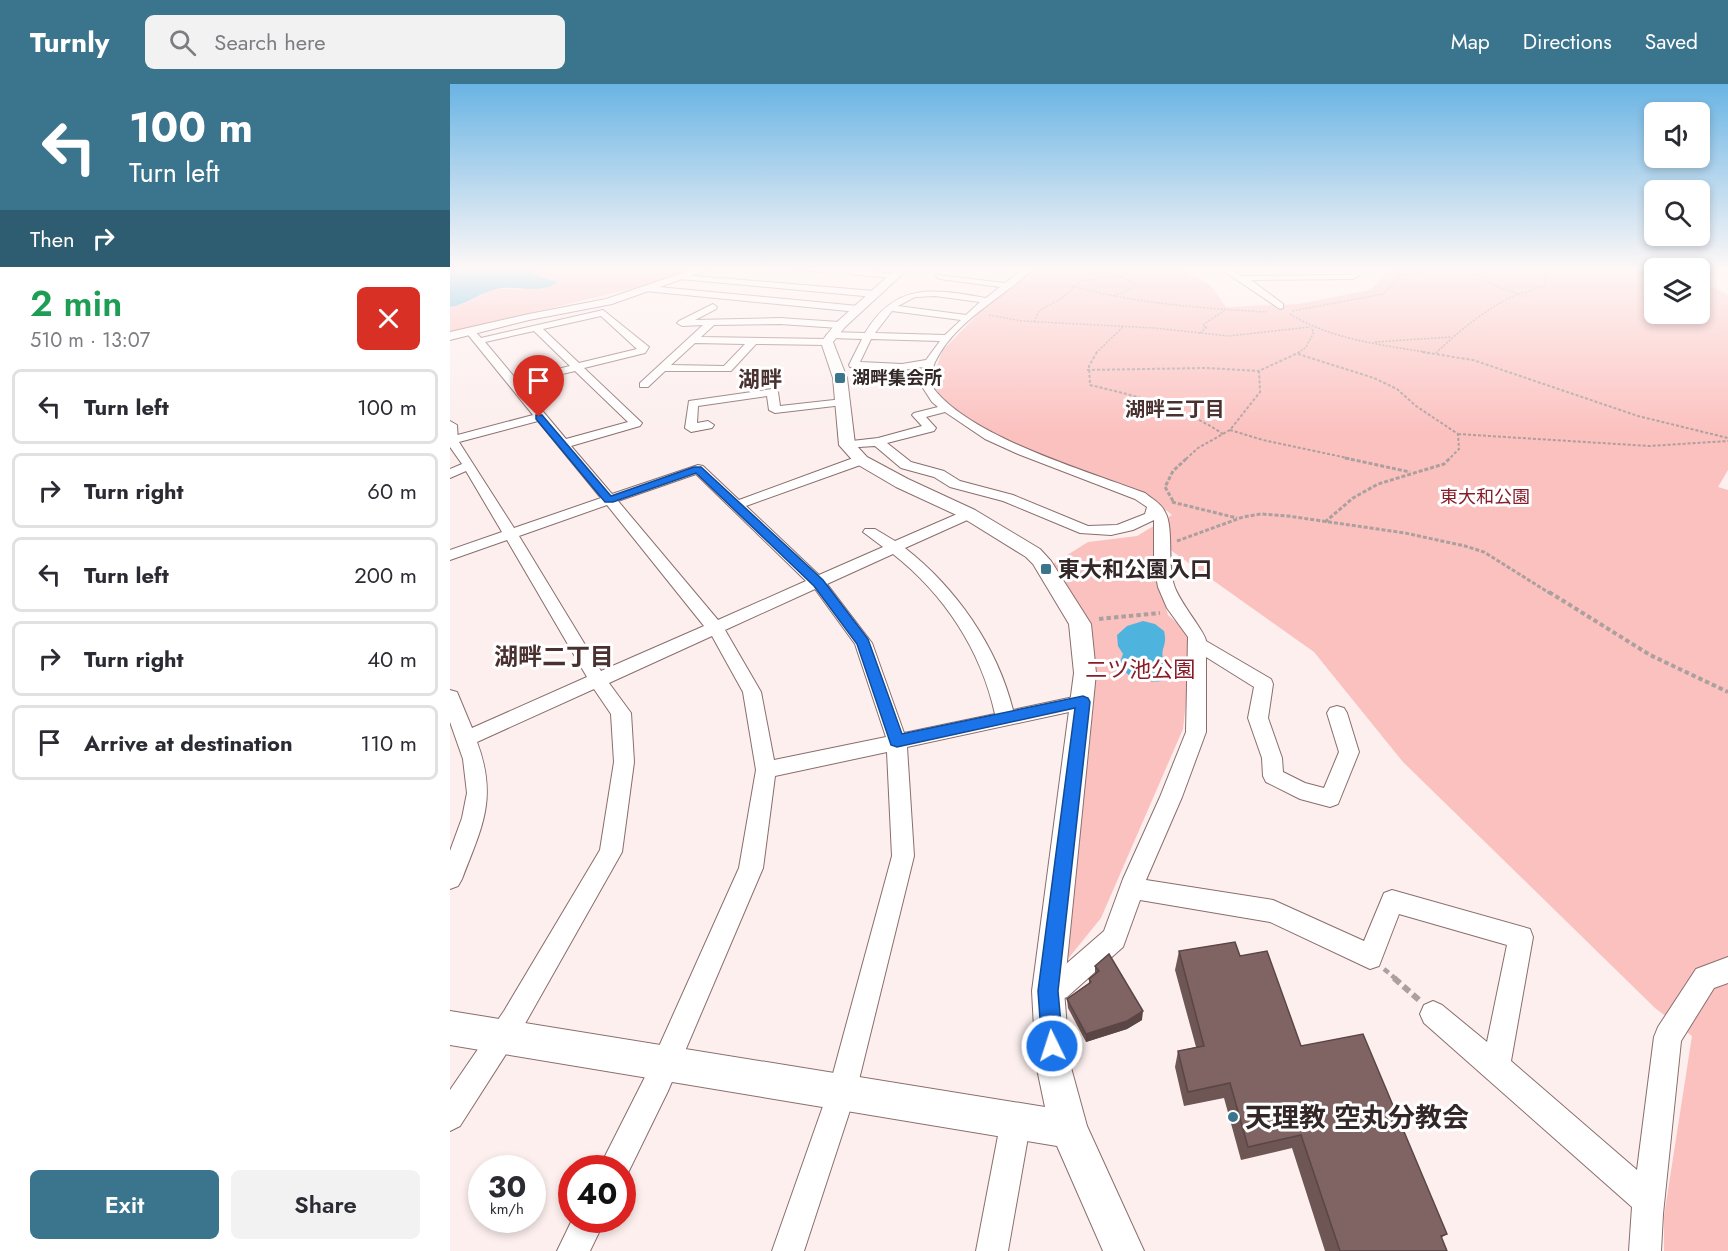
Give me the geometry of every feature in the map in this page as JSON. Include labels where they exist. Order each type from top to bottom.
[{"type":"street","points":[[474,336],[527,322]]},
{"type":"street","points":[[450,336],[474,336],[561,322]]},
{"type":"street","points":[[513,383],[641,351],[644,347],[614,322]]},
{"type":"street","points":[[673,332],[682,323],[698,322]]},
{"type":"street","points":[[644,385],[711,322]]},
{"type":"street","points":[[781,322],[832,334],[848,322]]},
{"type":"street","points":[[875,322],[854,365],[902,367],[929,363]]},
{"type":"street","points":[[963,322],[947,338],[929,363],[926,386],[936,400],[989,436],[1022,451],[1164,504]]},
{"type":"street","points":[[536,328],[636,423],[564,444]]},
{"type":"street","points":[[832,334],[854,453],[902,483],[969,514],[1016,541],[1041,561],[1078,621],[1084,646],[1083,702],[1048,991],[1053,1064],[1069,1129],[1124,1251]]},
{"type":"street","points":[[692,340],[753,341],[832,334],[947,338]]},
{"type":"street","points":[[474,336],[714,627],[752,692],[766,770],[751,868],[666,1063],[620,1155]]},
{"type":"street","points":[[662,368],[727,369],[753,341]]},
{"type":"street","points":[[708,425],[691,428],[693,403],[772,392],[775,410],[843,402]]},
{"type":"street","points":[[737,505],[878,442],[930,428],[918,415],[947,408]]},
{"type":"street","points":[[450,1116],[503,1036],[611,852],[624,762],[621,713],[597,680],[450,436],[539,417]]},
{"type":"street","points":[[878,442],[906,465],[939,474],[955,484],[1008,498],[1085,530],[1098,533],[1129,528],[1152,516],[1164,504]]},
{"type":"street","points":[[450,474],[469,465]]},
{"type":"street","points":[[450,555],[698,469],[818,583],[863,643],[897,741],[903,856],[842,1092],[788,1251]]},
{"type":"street","points":[[928,495],[955,484]]},
{"type":"street","points":[[1048,991],[1058,988],[1114,939],[1132,888],[1196,732],[1197,636],[1176,610],[1161,566],[1161,515],[1164,504]]},
{"type":"street","points":[[466,739],[969,514]]},
{"type":"street","points":[[870,532],[917,567],[962,618],[982,650],[994,677],[1005,717]]},
{"type":"street","points":[[1197,644],[1264,684],[1258,718],[1272,758],[1273,776],[1300,790],[1330,798],[1348,752],[1337,713]]},
{"type":"street","points":[[450,697],[466,739],[478,783],[472,824],[450,879]]},
{"type":"street","points":[[766,770],[1083,702]]},
{"type":"street","points":[[1132,888],[1273,911],[1370,957],[1392,901],[1521,937],[1496,1067]]},
{"type":"street","points":[[1645,1251],[1668,1037],[1705,978],[1728,970]]},
{"type":"street","points":[[1433,1014],[1649,1201]]},
{"type":"street","points":[[450,1028],[1069,1129]]},
{"type":"street","points":[[992,1251],[1016,1120]]},
{"type":"street","points":[[573,1251],[582,1233]]},
{"type":"path","points":[[1042,322],[1199,333],[1257,334],[1311,327]]},
{"type":"path","points":[[1199,333],[1207,327],[1203,326],[1206,322]]},
{"type":"path","points":[[1304,322],[1311,327],[1369,343],[1473,360],[1638,416],[1728,440]]},
{"type":"path","points":[[1436,353],[1452,337],[1474,322]]},
{"type":"path","points":[[1125,327],[1090,360],[1087,370],[1090,385],[1144,398],[1205,422],[1222,434]]},
{"type":"path","points":[[1087,370],[1207,368],[1259,371],[1298,354],[1312,339],[1314,332],[1311,327]]},
{"type":"path","points":[[1369,343],[1452,337]]},
{"type":"path","points":[[1298,354],[1374,378],[1397,389],[1416,406],[1458,434],[1648,446],[1728,440]]},
{"type":"path","points":[[1164,504],[1165,487],[1173,471],[1198,448],[1230,430],[1252,406],[1260,392],[1259,371]]},
{"type":"path","points":[[1230,430],[1263,440],[1411,472]]},
{"type":"path","points":[[1324,522],[1353,498],[1378,484],[1411,472],[1444,464],[1459,449],[1458,434]]},
{"type":"path","points":[[1180,502],[1238,518]]},
{"type":"path","points":[[1161,547],[1238,518],[1264,515],[1405,533],[1463,545],[1484,552],[1650,655],[1728,692]]},
{"type":"path","points":[[1092,620],[1176,610]]},
{"type":"path","points":[[1370,957],[1433,1014]]},
{"type":"green space","points":[[450,322],[490,322],[450,332]]},
{"type":"green space","name":"東大和公園","points":[[970,322],[1728,322],[1728,470],[1718,487],[1728,490],[1728,1251],[1664,1251],[1664,1216],[1692,1036],[1655,1008],[1403,762],[1314,652],[1155,539],[1154,569],[1168,615],[1193,637],[1183,729],[1101,918],[1067,960],[1094,701],[1091,626],[1053,564],[1088,542],[1137,536],[1172,515],[1151,498],[996,436],[950,406],[931,384],[942,351]]},
{"type":"water","points":[[1143,621],[1155,624],[1164,631],[1165,642],[1162,654],[1170,672],[1162,681],[1148,682],[1131,677],[1120,662],[1123,654],[1118,646],[1117,635],[1127,626]]},
{"type":"building","points":[[1235,942],[1240,956],[1267,951],[1301,1046],[1363,1034],[1447,1234],[1441,1236],[1447,1251],[1340,1251],[1301,1135],[1248,1147],[1230,1083],[1188,1092],[1178,1051],[1204,1046],[1179,951]]},
{"type":"building","points":[[1109,954],[1143,1011],[1127,1021],[1086,1034],[1067,999],[1091,982],[1089,979],[1099,971],[1095,966]]},
{"type":"place","name":"湖畔集会所","points":[[840,378]]},
{"type":"place","name":"東大和公園入口","points":[[1046,569]]},
{"type":"place","name":"天理教 空丸分教会","points":[[1233,1117]]},
{"type":"district","name":"湖畔","points":[[760,379]]},
{"type":"district","name":"湖畔三丁目","points":[[1175,409]]},
{"type":"district","name":"湖畔二丁目","points":[[554,656]]},
{"type":"route","points":[[539,417],[609,500],[698,469],[818,583],[863,643],[897,741],[1083,702],[1048,991],[1052,1046]]},
{"type":"park label","name":"二ツ池公園","points":[[1140,669]]}]
